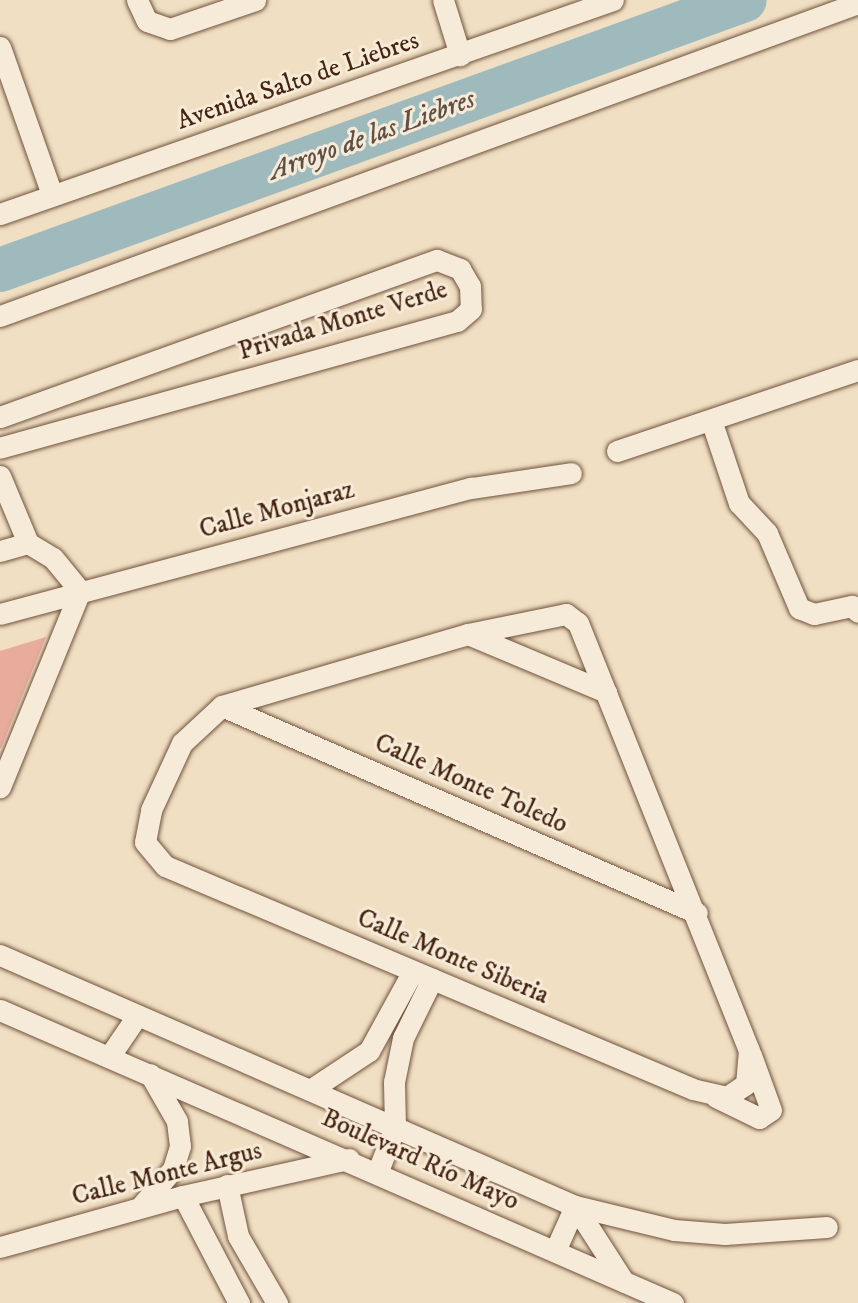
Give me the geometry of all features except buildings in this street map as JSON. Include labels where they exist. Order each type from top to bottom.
[{"type":"street","points":[[136,0],[147,21],[170,29],[255,0]]},
{"type":"street","points":[[443,0],[460,55]]},
{"type":"street","name":"Avenida Salto de Liebres","points":[[0,214],[613,0]]},
{"type":"street","points":[[0,316],[858,3]]},
{"type":"street","points":[[0,47],[51,195]]},
{"type":"street","name":"Privada Monte Verde","points":[[0,417],[437,260],[460,269],[470,286],[471,309],[457,321],[0,448]]},
{"type":"street","points":[[617,452],[858,370]]},
{"type":"street","points":[[711,420],[739,503],[767,533],[799,608],[814,614],[852,606],[858,612]]},
{"type":"street","name":"Calle Monjaraz","points":[[0,614],[471,488],[571,472]]},
{"type":"street","points":[[0,476],[28,543],[58,563],[80,591],[0,788]]},
{"type":"street","points":[[0,551],[28,543]]},
{"type":"street","name":"Calle Monte Siberia","points":[[566,614],[578,622],[606,692],[697,913],[749,1049],[746,1084],[716,1097],[155,860],[145,842],[150,810],[182,743],[222,706],[468,634],[566,614]]},
{"type":"street","points":[[468,634],[606,692]]},
{"type":"street","name":"Calle Monte Toledo","points":[[222,706],[697,913]]},
{"type":"street","name":"Boulevard Río Mayo","points":[[0,955],[575,1206],[636,1223],[725,1234],[827,1227]]},
{"type":"street","points":[[310,1090],[369,1051],[423,975]]},
{"type":"street","points":[[377,1171],[395,1127],[397,1060],[423,975]]},
{"type":"street","name":"Boulevard Río Mayo","points":[[0,1010],[377,1171],[673,1303]]},
{"type":"street","points":[[109,1057],[138,1016]]},
{"type":"street","points":[[716,1097],[759,1118],[771,1110],[749,1049]]},
{"type":"street","points":[[141,1206],[173,1169],[180,1146],[177,1121],[150,1074]]},
{"type":"street","name":"Calle Monte Argus","points":[[0,1247],[141,1206],[349,1159]]},
{"type":"street","points":[[227,1185],[238,1236],[259,1280],[277,1303]]},
{"type":"street","points":[[183,1196],[237,1299],[259,1280]]},
{"type":"street","points":[[555,1251],[575,1206]]},
{"type":"street","points":[[575,1206],[624,1282]]},
{"type":"waterway","name":"Arroyo de las Liebres","points":[[0,270],[745,0]]}]
